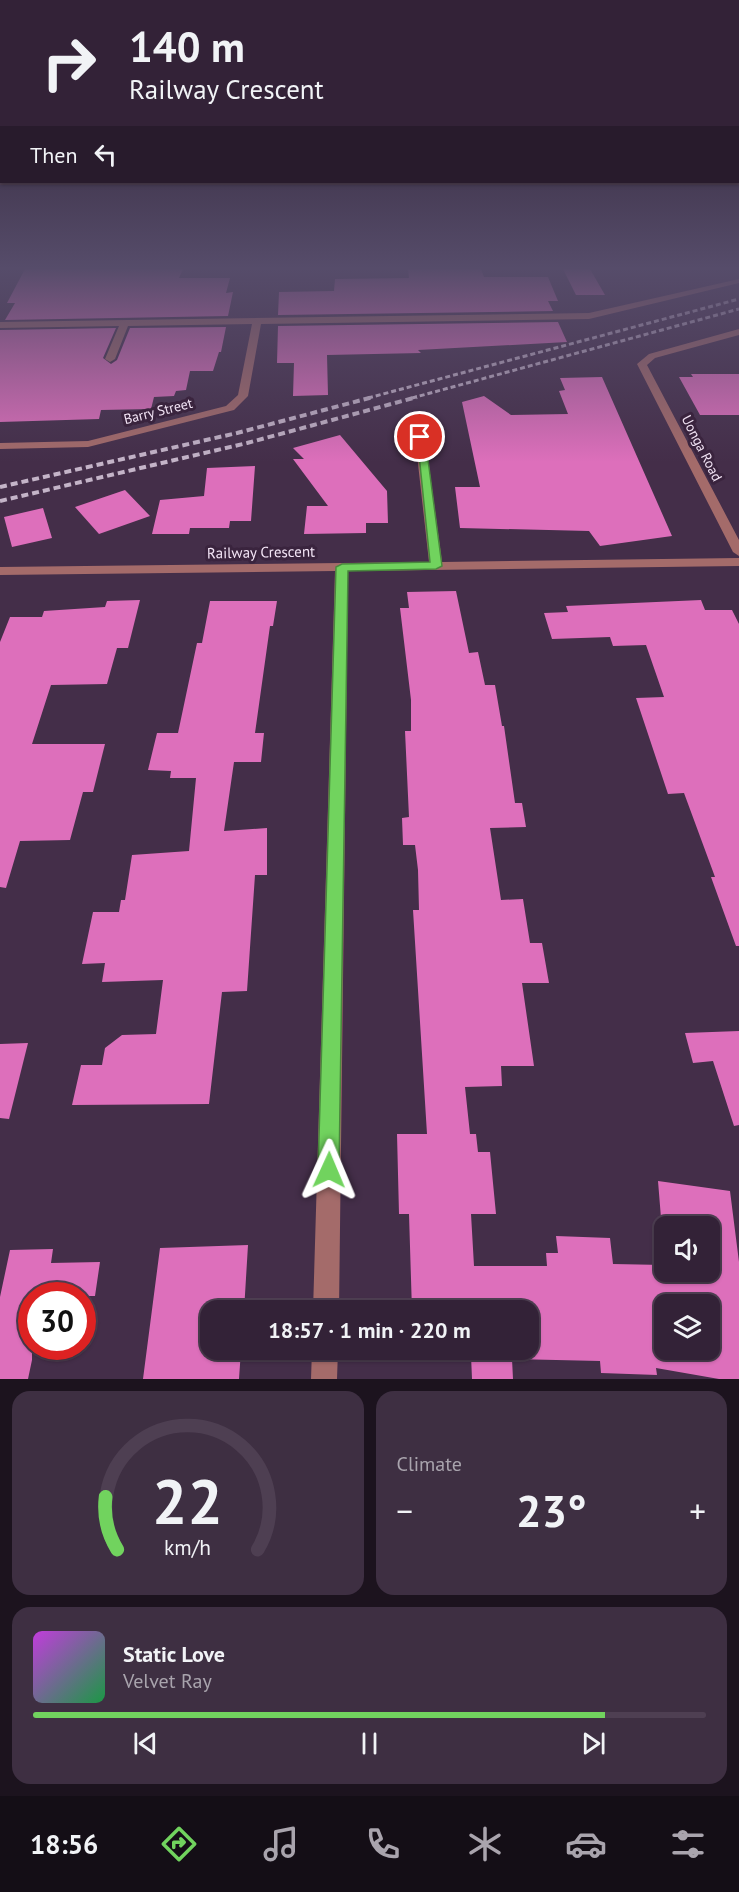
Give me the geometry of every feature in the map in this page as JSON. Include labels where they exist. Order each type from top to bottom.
[{"type":"street","points":[[110,359],[120,333]]},
{"type":"street","name":"Barry Street","points":[[0,446],[88,444],[230,408],[243,396],[255,333]]},
{"type":"street","name":"Uonga Road","points":[[734,333],[645,359],[643,367],[739,552]]},
{"type":"street","points":[[420,437],[436,566]]},
{"type":"street","name":"Railway Crescent","points":[[0,571],[739,562]]},
{"type":"street","points":[[326,1300],[342,567]]},
{"type":"street","points":[[324,1379],[325,1360]]},
{"type":"building","points":[[0,333],[114,333],[103,358],[111,364],[117,360],[128,333],[225,333],[221,352],[219,352],[213,371],[190,371],[186,390],[176,391],[174,396],[154,397],[151,409],[101,410],[99,419],[0,422]]},
{"type":"building","points":[[278,333],[563,333],[567,342],[418,350],[421,353],[327,355],[328,395],[293,396],[294,363],[277,363]]},
{"type":"building","points":[[691,374],[739,374],[739,415],[700,415],[679,377],[693,377]]},
{"type":"building","points":[[602,377],[672,536],[600,546],[589,531],[460,528],[455,487],[480,487],[462,402],[484,396],[511,415],[568,414],[559,391],[565,390],[560,378]]},
{"type":"building","points":[[340,435],[387,491],[388,523],[366,523],[366,533],[304,534],[307,506],[328,506],[293,459],[304,459],[293,448]]},
{"type":"building","points":[[255,466],[251,521],[230,521],[229,528],[190,528],[189,534],[152,534],[160,500],[204,496],[207,468]]},
{"type":"building","points":[[125,490],[150,516],[99,534],[75,507]]},
{"type":"building","points":[[43,508],[52,538],[12,547],[4,517]]},
{"type":"building","points":[[456,591],[469,653],[478,652],[485,685],[495,685],[502,726],[504,726],[515,803],[522,803],[526,827],[490,828],[501,900],[523,899],[530,943],[542,943],[549,983],[522,983],[534,1066],[501,1066],[502,1086],[465,1087],[470,1134],[476,1134],[478,1152],[490,1152],[496,1214],[471,1214],[474,1266],[547,1266],[546,1253],[558,1253],[556,1236],[610,1238],[613,1264],[654,1265],[654,1282],[720,1282],[720,1216],[661,1216],[658,1181],[730,1191],[739,1262],[739,1379],[719,1379],[656,1368],[657,1375],[601,1373],[600,1361],[539,1360],[539,1300],[412,1300],[409,1214],[399,1214],[397,1134],[427,1134],[413,910],[419,910],[418,870],[415,845],[403,845],[402,818],[409,817],[405,731],[411,731],[411,700],[400,608],[409,608],[407,592]]},
{"type":"building","points":[[140,600],[128,648],[117,648],[107,684],[51,685],[32,744],[105,744],[93,792],[83,792],[70,840],[20,841],[6,888],[0,887],[0,642],[10,617],[42,617],[44,611],[105,607],[107,601]]},
{"type":"building","points":[[701,600],[705,610],[732,610],[739,624],[739,946],[736,946],[711,877],[715,877],[684,793],[668,794],[636,698],[664,697],[646,645],[613,646],[610,637],[552,639],[544,613],[568,612],[566,606]]},
{"type":"building","points":[[210,601],[277,601],[273,626],[270,626],[255,733],[264,733],[261,762],[234,762],[224,831],[267,828],[267,875],[255,875],[247,991],[222,992],[209,1104],[72,1105],[81,1065],[102,1065],[105,1048],[122,1035],[156,1034],[163,980],[102,982],[105,963],[82,964],[93,912],[119,912],[121,900],[125,900],[132,855],[189,851],[196,778],[170,778],[171,771],[148,770],[157,733],[178,733],[197,643],[202,643]]},
{"type":"building","points":[[739,1031],[739,1125],[734,1126],[713,1061],[693,1063],[685,1033]]},
{"type":"building","points":[[28,1043],[9,1119],[0,1118],[0,1044]]},
{"type":"building","points":[[248,1245],[245,1300],[200,1300],[200,1360],[240,1360],[239,1379],[143,1379],[160,1248]]},
{"type":"building","points":[[53,1249],[51,1263],[100,1262],[96,1289],[96,1282],[18,1282],[18,1360],[32,1360],[28,1379],[0,1379],[0,1297],[10,1250]]},
{"type":"building","points":[[471,1360],[512,1360],[513,1379],[472,1379]]},
{"type":"railway","points":[[368,398],[610,333]]},
{"type":"railway","points":[[412,398],[650,333]]},
{"type":"railway","points":[[0,487],[237,433],[373,397]]},
{"type":"railway","points":[[0,501],[247,443],[417,397]]},
{"type":"route","points":[[329,1170],[342,567],[436,566],[420,437]]}]
